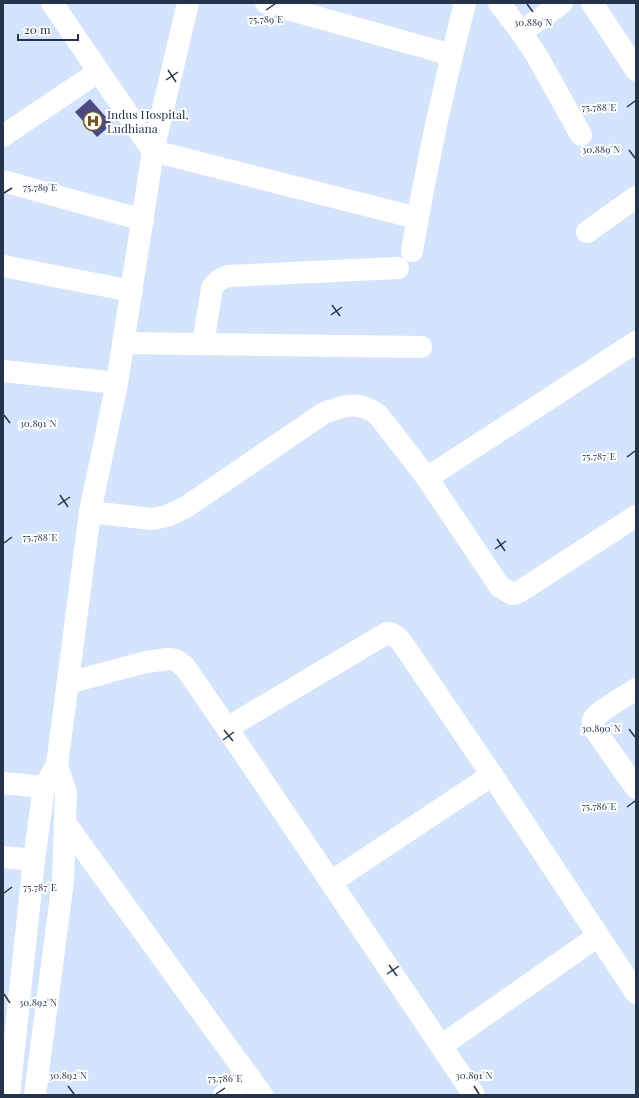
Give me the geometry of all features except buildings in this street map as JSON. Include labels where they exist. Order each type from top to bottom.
[{"type":"street","points":[[52,3],[153,151],[417,218]]},
{"type":"street","points":[[35,1095],[62,881],[66,823],[66,793],[58,765],[90,512],[117,383],[153,151],[188,3]]},
{"type":"street","points":[[266,3],[452,55]]},
{"type":"street","points":[[412,251],[417,218],[452,55],[465,3]]},
{"type":"street","points":[[499,3],[546,69],[581,135]]},
{"type":"street","points":[[521,32],[562,3]]},
{"type":"street","points":[[592,3],[636,70]]},
{"type":"street","points":[[3,136],[98,72]]},
{"type":"street","points":[[3,181],[143,220]]},
{"type":"street","points":[[587,232],[636,197]]},
{"type":"street","points":[[3,266],[132,291]]},
{"type":"street","points":[[203,344],[212,288],[215,283],[222,278],[228,276],[398,268]]},
{"type":"street","points":[[427,478],[636,342]]},
{"type":"street","points":[[123,343],[421,347]]},
{"type":"street","points":[[3,371],[117,383]]},
{"type":"street","points":[[90,512],[152,519],[167,516],[186,507],[324,413],[343,406],[361,406],[370,409],[379,416],[427,478],[500,587],[513,594],[519,592],[636,516]]},
{"type":"street","points":[[227,728],[387,633],[392,633],[397,636],[492,775],[636,993]]},
{"type":"street","points":[[68,683],[146,662],[168,659],[176,660],[185,667],[474,1095]]},
{"type":"street","points":[[636,690],[600,713],[592,723],[595,730],[636,788]]},
{"type":"street","points":[[10,1095],[34,860],[44,787],[58,765]]},
{"type":"street","points":[[331,882],[492,775]]},
{"type":"street","points":[[3,783],[44,787]]},
{"type":"street","points":[[66,823],[262,1095]]},
{"type":"street","points":[[3,857],[34,860]]},
{"type":"street","points":[[441,1046],[598,936]]},
{"type":"street","points":[[224,1095],[250,1077]]},
{"type":"place","name":"Indus Hospital, Ludhiana","points":[[93,121]]}]
